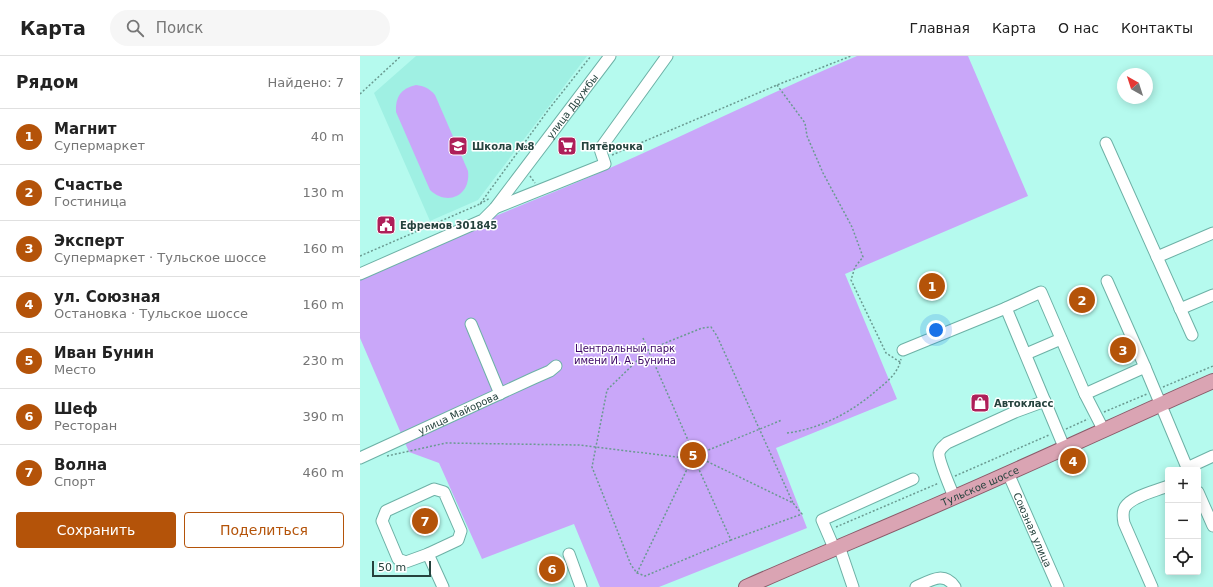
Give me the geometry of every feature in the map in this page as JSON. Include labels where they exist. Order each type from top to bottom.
[{"type":"main road","name":"Тульское шоссе","points":[[746,587],[1213,382]]},
{"type":"street","name":"улица Дружбы","points":[[360,274],[483,220],[495,208],[610,56]]},
{"type":"street","points":[[495,208],[605,164],[600,149],[663,58]]},
{"type":"street","points":[[1106,143],[1192,335]]},
{"type":"street","points":[[1157,257],[1213,233]]},
{"type":"street","points":[[1107,281],[1116,312],[1145,367],[1187,467]]},
{"type":"street","points":[[903,350],[1041,292],[1085,394],[1103,430]]},
{"type":"street","points":[[1180,309],[1213,295]]},
{"type":"street","points":[[1006,308],[1064,447]]},
{"type":"street","points":[[471,324],[500,394]]},
{"type":"street","points":[[1026,354],[1061,339]]},
{"type":"street","name":"улица Майорова","points":[[360,458],[550,371],[556,366]]},
{"type":"street","points":[[1085,394],[1145,367]]},
{"type":"street","points":[[954,497],[939,454],[941,448],[947,443],[1015,412],[1045,401]]},
{"type":"street","points":[[1192,467],[1213,456]]},
{"type":"street","name":"Союзная улица","points":[[1008,473],[1058,587]]},
{"type":"street","points":[[853,587],[837,547],[822,520],[913,479]]},
{"type":"street","points":[[1152,587],[1124,523],[1123,516],[1125,508],[1130,502],[1138,497],[1165,487]]},
{"type":"street","points":[[434,488],[444,492],[461,531],[458,540],[428,554],[406,562],[398,559],[382,521],[386,511],[434,488]]},
{"type":"street","points":[[1201,499],[1213,526]]},
{"type":"street","points":[[428,554],[443,587]]},
{"type":"street","points":[[569,554],[581,587]]},
{"type":"street","points":[[916,587],[936,578],[949,580],[955,587]]},
{"type":"path","points":[[360,94],[401,56]]},
{"type":"path","points":[[360,256],[480,204],[549,109],[591,56]]},
{"type":"path","points":[[604,159],[777,85],[851,56]]},
{"type":"path","points":[[777,85],[805,123],[807,136],[823,173],[852,227],[862,257],[855,267],[851,280],[886,353],[900,362]]},
{"type":"path","points":[[711,327],[717,336],[793,503],[802,514],[731,540],[645,576],[637,573],[631,565],[592,467],[606,390],[648,350],[702,328],[711,327]]},
{"type":"path","points":[[643,338],[691,447]]},
{"type":"path","points":[[787,433],[816,426],[853,410],[893,377],[900,362],[903,350]]},
{"type":"path","points":[[827,530],[1213,366]]},
{"type":"path","points":[[701,453],[782,420]]},
{"type":"path","points":[[387,456],[446,443],[579,445],[685,458],[690,463],[696,463]]},
{"type":"path","points":[[685,458],[685,451],[691,447],[697,447],[701,453],[700,458],[696,463]]},
{"type":"path","points":[[700,458],[793,503]]},
{"type":"path","points":[[637,573],[690,463]]},
{"type":"path","points":[[696,463],[731,540]]},
{"type":"shaded area","name":"Школа №8","points":[[416,56],[587,56],[478,200],[430,221],[374,93]]},
{"type":"green space","name":"Центральный парк имени И. А. Бунина","points":[[857,56],[968,56],[1028,196],[845,274],[897,399],[776,448],[807,528],[659,587],[600,587],[574,524],[482,559],[439,463],[409,452],[360,338],[360,278],[388,263],[446,237],[592,176]]},
{"type":"green space","points":[[416,85],[426,88],[435,95],[468,171],[466,186],[457,196],[444,198],[430,190],[396,112],[400,94],[406,88]]},
{"type":"place","name":"Школа №8","points":[[458,146]]},
{"type":"place","name":"Пятёрочка","points":[[567,146]]},
{"type":"place","name":"Ефремов 301845","points":[[386,225]]},
{"type":"place","name":"Магнит","points":[[932,286]]},
{"type":"place","name":"Счастье","points":[[1082,300]]},
{"type":"place","name":"Эксперт","points":[[1123,350]]},
{"type":"place","name":"Автокласс","points":[[980,403]]},
{"type":"place","name":"Иван Бунин","points":[[693,455]]},
{"type":"place","name":"ул. Союзная","points":[[1073,461]]},
{"type":"place","name":"Волна","points":[[425,521]]},
{"type":"place","name":"Шеф","points":[[552,569]]}]
